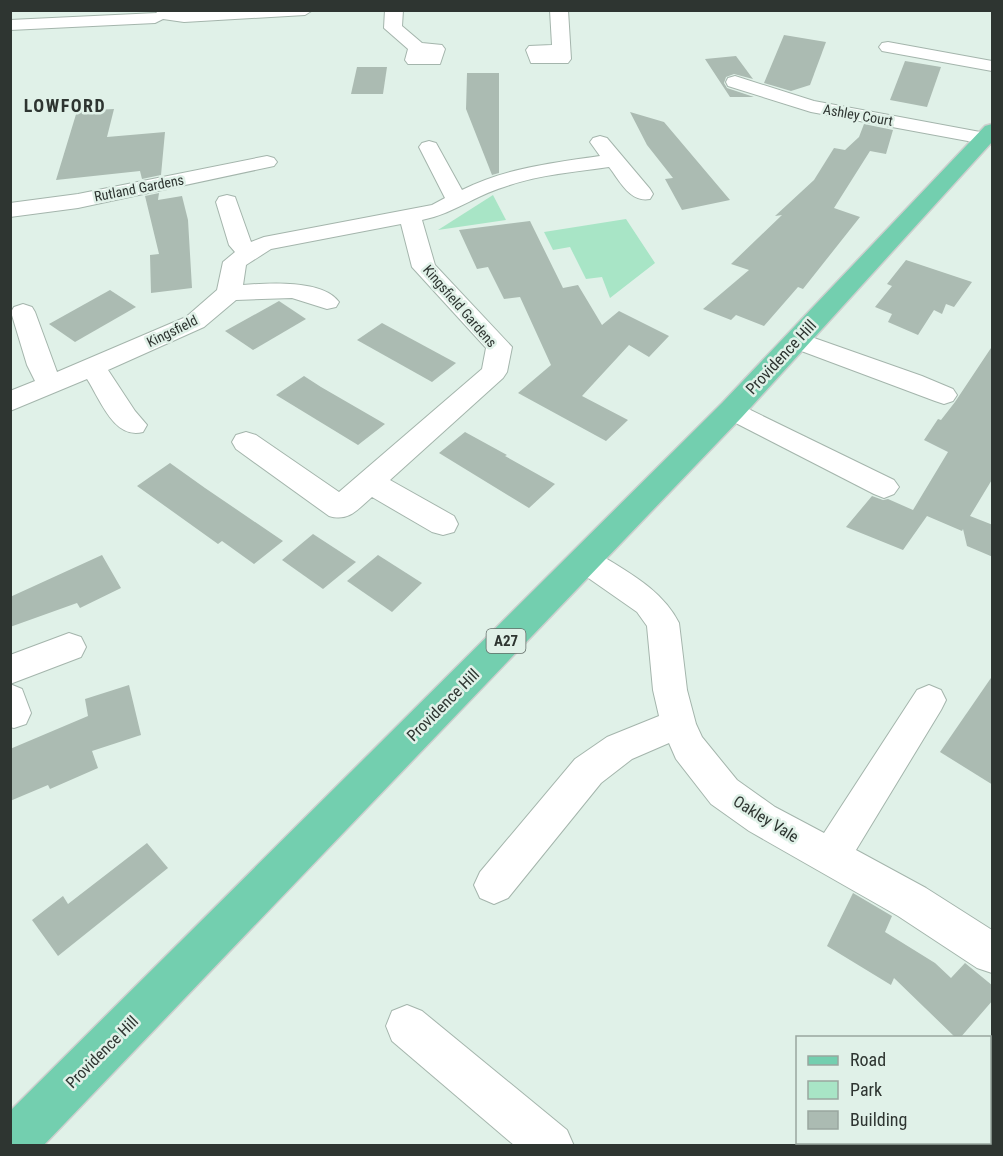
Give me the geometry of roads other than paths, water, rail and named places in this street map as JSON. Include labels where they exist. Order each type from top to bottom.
[{"type":"main road","name":"Providence Hill","points":[[10,1145],[732,410],[988,134]]},
{"type":"street","points":[[10,25],[159,14],[184,16],[282,13],[305,10]]},
{"type":"street","points":[[394,10],[393,28],[417,48]]},
{"type":"street","points":[[559,10],[562,50]]},
{"type":"street","points":[[269,30],[278,27],[282,13]]},
{"type":"street","points":[[888,47],[993,66]]},
{"type":"street","name":"Ashley Court","points":[[735,82],[811,106],[988,134]]},
{"type":"street","points":[[600,141],[642,194]]},
{"type":"street","points":[[429,147],[457,200]]},
{"type":"street","points":[[327,302],[310,296],[278,291],[229,293],[235,262],[264,244],[438,210],[493,183],[519,175],[613,160]]},
{"type":"street","name":"Rutland Gardens","points":[[10,210],[78,201],[267,162]]},
{"type":"street","points":[[227,202],[241,245],[248,254]]},
{"type":"street","name":"Kingsfield Gardens","points":[[246,442],[340,508],[494,372],[499,347],[424,267],[410,216]]},
{"type":"street","name":"Kingsfield","points":[[10,402],[195,322],[229,293]]},
{"type":"street","points":[[23,312],[40,365],[51,385]]},
{"type":"street","points":[[797,340],[914,381],[944,395]]},
{"type":"street","points":[[93,367],[125,418],[133,425]]},
{"type":"street","points":[[732,410],[884,487]]},
{"type":"street","points":[[371,483],[444,524]]},
{"type":"street","name":"Oakley Vale","points":[[585,560],[648,603],[663,623],[670,690],[678,724],[689,748],[724,792],[762,819],[912,902],[993,953]]},
{"type":"street","points":[[10,670],[69,647]]},
{"type":"street","points":[[830,857],[929,700]]},
{"type":"street","points":[[494,885],[588,771],[601,759],[623,744],[678,724]]},
{"type":"street","points":[[407,1026],[551,1146]]},
{"type":"district","name":"LOWFORD","points":[[65,105]]}]
